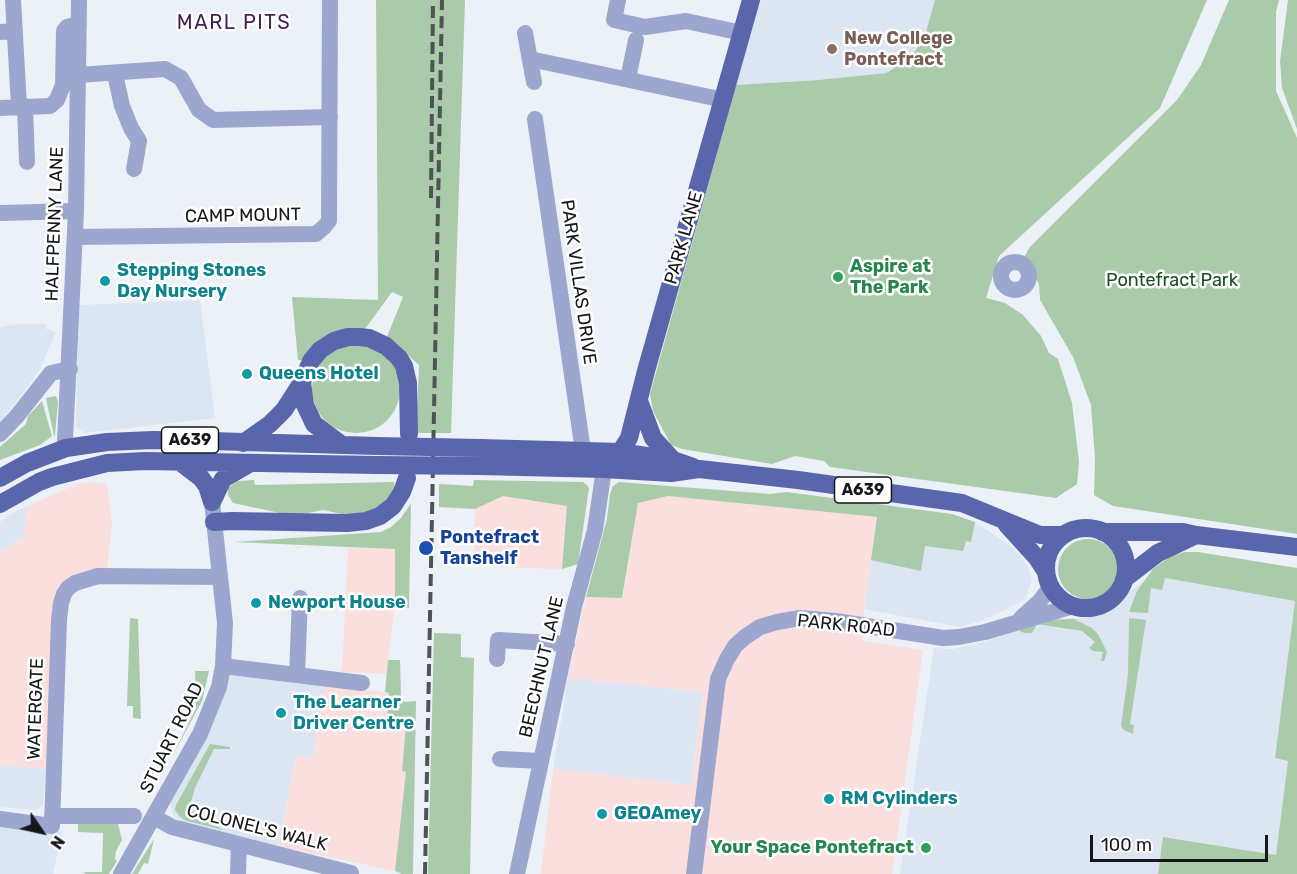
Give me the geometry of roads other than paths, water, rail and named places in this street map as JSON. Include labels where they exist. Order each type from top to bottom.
[{"type":"main road","name":"PARK LANE","points":[[604,469],[629,438],[751,0]]},
{"type":"main road","points":[[243,442],[270,424],[284,410],[320,350],[334,341],[348,337],[369,338],[380,342],[399,358],[406,375],[409,434]]},
{"type":"main road","points":[[302,382],[305,405],[314,424],[342,445]]},
{"type":"main road","points":[[480,457],[587,451],[613,443],[619,438],[637,407]]},
{"type":"main road","points":[[637,407],[653,438],[673,460]]},
{"type":"main road","name":"A639","points":[[0,478],[27,463],[66,448],[107,442],[153,440],[377,446],[480,457]]},
{"type":"main road","points":[[52,477],[61,465],[66,448],[91,465]]},
{"type":"main road","name":"A639","points":[[587,451],[620,452],[673,460],[699,469]]},
{"type":"main road","points":[[480,457],[604,469]]},
{"type":"main road","name":"A639","points":[[0,504],[39,482],[91,465],[146,461],[376,465],[480,457]]},
{"type":"main road","points":[[180,462],[201,478],[207,486],[212,502]]},
{"type":"main road","points":[[212,502],[223,479],[230,473],[250,464]]},
{"type":"main road","name":"A639","points":[[604,469],[671,472],[699,469],[798,480],[952,501],[995,515],[1040,535],[1064,535],[1085,528],[1102,532]]},
{"type":"main road","points":[[214,522],[347,523],[366,521],[380,516],[393,506],[407,478]]},
{"type":"main road","name":"A639","points":[[995,515],[1037,558],[1060,598],[1073,606]]},
{"type":"main road","points":[[1102,532],[1152,530],[1183,532],[1297,547]]},
{"type":"main road","points":[[1102,532],[1111,537],[1122,551],[1125,560],[1124,579]]},
{"type":"main road","name":"PARK ROAD","points":[[1048,579],[1047,563],[1052,547],[1064,535]]},
{"type":"main road","name":"PARK ROAD","points":[[1073,606],[1088,608],[1107,602],[1115,596],[1124,579],[1158,553],[1196,535]]},
{"type":"main road","points":[[1275,545],[1297,552]]},
{"type":"street","points":[[13,0],[8,32],[22,106],[27,162]]},
{"type":"street","name":"HALFPENNY LANE","points":[[66,448],[76,211],[79,0]]},
{"type":"street","name":"CAMP MOUNT","points":[[75,237],[316,234],[329,221],[330,0]]},
{"type":"street","points":[[618,0],[614,20],[645,27],[686,21],[742,33]]},
{"type":"street","points":[[0,108],[50,106],[57,100],[63,85],[64,31],[67,27],[79,24]]},
{"type":"street","points":[[525,33],[534,82]]},
{"type":"street","points":[[628,78],[636,40]]},
{"type":"street","points":[[530,59],[724,100]]},
{"type":"street","points":[[78,75],[165,69],[181,78],[199,110],[213,120],[330,117]]},
{"type":"street","points":[[116,74],[122,106],[139,141],[134,169]]},
{"type":"street","name":"PARK VILLAS DRIVE","points":[[535,119],[587,451]]},
{"type":"street","points":[[0,213],[76,211]]},
{"type":"street","points":[[0,434],[18,416],[51,373],[70,369]]},
{"type":"street","name":"BEECHNUT LANE","points":[[517,874],[574,607],[595,531],[604,469]]},
{"type":"street","name":"STUART ROAD","points":[[121,874],[203,727],[219,687],[225,633],[212,502]]},
{"type":"street","name":"WATERGATE","points":[[52,821],[60,620],[64,594],[75,582],[98,576],[220,577]]},
{"type":"street","name":"PARK ROAD","points":[[1016,622],[1028,614],[1048,579]]},
{"type":"street","points":[[297,675],[300,598]]},
{"type":"street","name":"PARK ROAD","points":[[694,874],[718,679],[731,652],[745,637],[760,627],[800,618],[836,621],[943,638],[985,632],[1073,606]]},
{"type":"street","points":[[497,658],[498,640],[567,644]]},
{"type":"street","points":[[223,666],[363,683]]},
{"type":"street","points":[[500,759],[541,761]]},
{"type":"street","name":"COLONEL'S WALK","points":[[154,817],[172,827],[351,873]]},
{"type":"street","points":[[0,819],[52,821],[127,819]]},
{"type":"street","points":[[238,874],[239,844]]},
{"type":"railway","points":[[431,198],[433,0]]},
{"type":"railway","points":[[425,874],[442,0]]},
{"type":"place","name":"New College Pontefract","points":[[832,49]]},
{"type":"place","name":"Aspire at The Park","points":[[838,277]]},
{"type":"place","name":"Stepping Stones Day Nursery","points":[[105,281]]},
{"type":"place","name":"Queens Hotel","points":[[247,374]]},
{"type":"place","name":"Pontefract Tanshelf","points":[[426,548]]},
{"type":"place","name":"Newport House","points":[[256,603]]},
{"type":"place","name":"The Learner Driver Centre","points":[[281,713]]},
{"type":"place","name":"RM Cylinders","points":[[829,799]]},
{"type":"place","name":"GEOAmey","points":[[602,814]]},
{"type":"place","name":"Your Space Pontefract","points":[[926,848]]},
{"type":"district","name":"MARL PITS","points":[[234,23]]},
{"type":"park label","name":"Pontefract Park","points":[[1172,281]]}]
